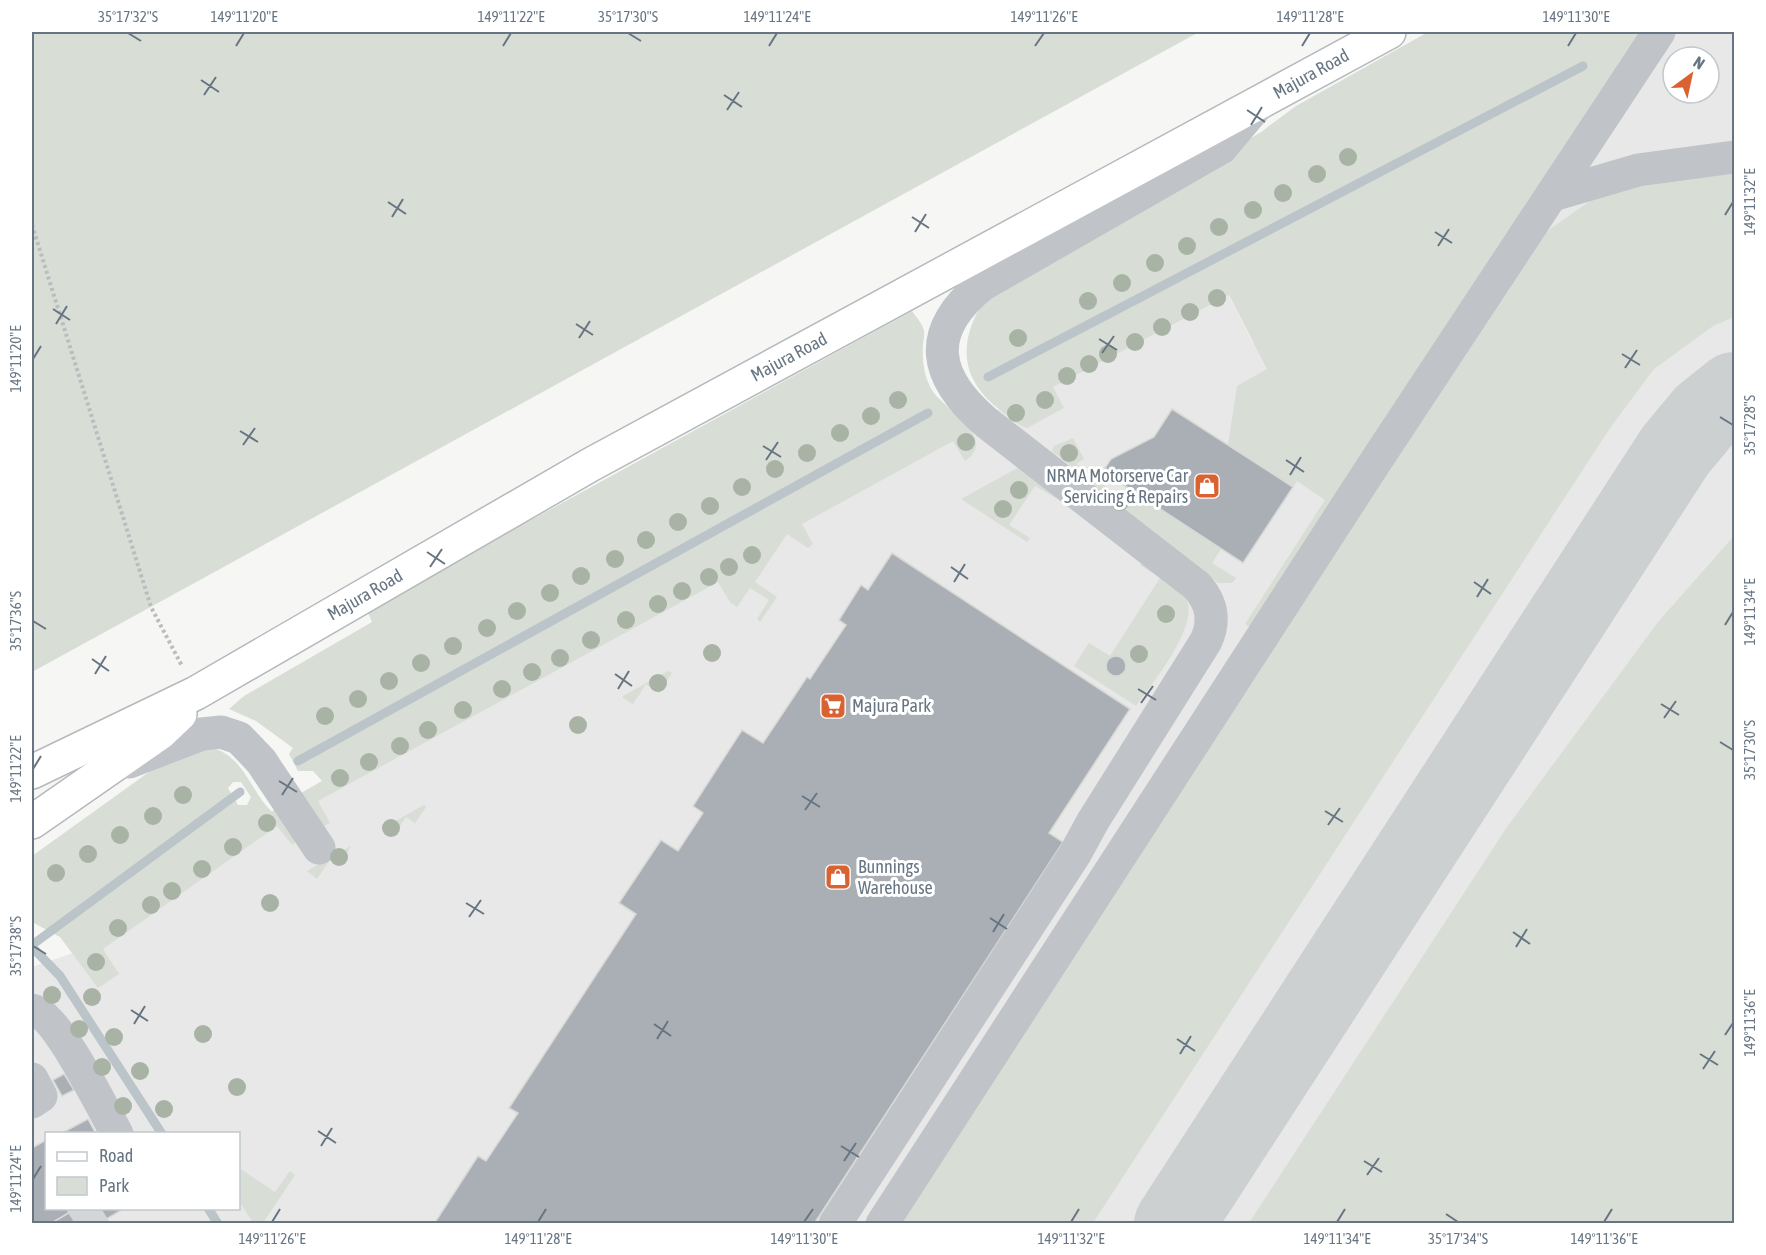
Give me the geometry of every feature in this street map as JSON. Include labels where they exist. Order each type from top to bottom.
[{"type":"main road","name":"Majura Road","points":[[32,772],[196,693],[590,465],[1389,32]]},
{"type":"main road","name":"Majura Road","points":[[32,822],[171,724],[196,693]]},
{"type":"lane","points":[[882,1224],[1372,467],[1659,32]]},
{"type":"lane","points":[[835,1224],[1075,854],[1093,821],[1206,641],[1212,624],[1208,601],[1192,582],[996,429],[959,396],[945,368],[942,349],[945,332],[956,309],[981,285],[1221,148],[1260,103]]},
{"type":"lane","points":[[1553,195],[1638,170],[1734,157]]},
{"type":"lane","points":[[103,772],[202,734],[221,732],[234,736],[249,745],[319,848]]},
{"type":"lane","points":[[32,1010],[43,1014],[66,1044],[112,1124]]},
{"type":"lane","points":[[32,1019],[75,1094],[112,1124]]},
{"type":"lane","points":[[32,1079],[41,1096],[32,1102]]},
{"type":"path","points":[[32,225],[151,607],[196,693]]},
{"type":"shaded area","points":[[1646,32],[1734,32],[1734,1223],[32,1223],[32,967],[73,953],[274,810],[999,409],[1226,290],[1253,343]]},
{"type":"green space","points":[[32,32],[1199,32],[32,672]]},
{"type":"green space","points":[[1428,32],[1646,32],[1255,630],[1245,624],[1325,500],[1297,481],[1293,487],[1228,445],[1237,386],[1267,369],[1229,295],[1053,387],[1064,408],[1027,428],[1000,410],[977,386],[970,373],[967,360],[969,332],[983,302],[1261,132],[1296,106]]},
{"type":"green space","points":[[1734,168],[1734,317],[1713,326],[1654,369],[1610,428],[1093,1223],[895,1224],[1529,244],[1600,194],[1660,178]]},
{"type":"green space","points":[[912,311],[924,331],[923,362],[929,385],[973,434],[976,443],[974,452],[965,461],[953,441],[802,524],[813,544],[808,548],[787,534],[755,582],[777,597],[760,622],[757,619],[769,600],[750,588],[737,607],[730,602],[718,582],[318,801],[330,823],[324,826],[301,793],[322,781],[313,771],[298,771],[289,754],[293,748],[256,721],[229,709],[244,696],[372,622],[367,610]]},
{"type":"green space","points":[[1073,438],[1084,459],[1076,464],[1119,497],[1126,487],[1221,549],[1212,563],[1236,578],[1232,583],[1218,583],[1052,451],[1054,446]]},
{"type":"green space","points":[[1021,466],[1058,495],[1056,498],[1035,486],[1009,525],[1030,538],[1027,542],[961,499]]},
{"type":"green space","points":[[1734,536],[1734,1223],[1249,1223],[1507,827],[1658,622]]},
{"type":"green space","points":[[1142,562],[1181,592],[1189,608],[1187,622],[1173,653],[1136,706],[1074,666],[1089,643],[1110,656],[1160,578],[1140,565]]},
{"type":"green space","points":[[668,671],[672,673],[659,693],[646,684],[633,704],[623,698],[623,696]]},
{"type":"green space","points":[[213,748],[224,753],[240,767],[265,804],[272,812],[274,810],[296,842],[292,845],[277,826],[103,949],[119,974],[98,988],[60,937],[32,922],[32,856],[167,761]],"holes":[[[233,782],[241,782],[251,797],[247,805],[238,805],[228,788]]]},
{"type":"green space","points":[[424,805],[426,807],[415,823],[406,817],[393,836],[383,831],[383,828]]},
{"type":"green space","points":[[351,846],[340,866],[330,860],[317,879],[307,871]]},
{"type":"green space","points":[[240,1169],[275,1192],[290,1171],[295,1175],[263,1223],[253,1223],[240,1203]]},
{"type":"building","name":"NRMA Motorserve Car Servicing & Repairs","points":[[1172,409],[1293,487],[1243,563],[1122,484],[1124,481],[1105,468],[1111,459],[1154,437]]},
{"type":"building","name":"Bunnings Warehouse","points":[[892,553],[1130,709],[1049,833],[1063,842],[814,1224],[434,1224],[478,1156],[486,1161],[518,1113],[509,1108],[636,914],[619,903],[661,840],[678,851],[703,813],[693,806],[742,730],[763,743],[807,677],[810,679],[846,625],[839,620],[861,585],[868,590]]},
{"type":"building","points":[[1116,656],[1123,659],[1126,666],[1123,673],[1116,676],[1109,673],[1106,666],[1109,659]]},
{"type":"building","points":[[64,1074],[74,1090],[62,1096],[53,1080]]},
{"type":"building","points":[[88,1119],[95,1132],[64,1132]]},
{"type":"building","points":[[45,1141],[45,1210],[74,1210],[50,1224],[32,1224],[32,1148]]},
{"type":"building","points":[[74,1210],[122,1210],[98,1224],[50,1224]]},
{"type":"waterway","points":[[988,377],[1583,66]]},
{"type":"waterway","points":[[298,761],[928,413]]},
{"type":"waterway","points":[[32,945],[240,792]]},
{"type":"waterway","points":[[32,947],[60,976],[161,1132]]},
{"type":"waterway","points":[[209,1210],[218,1224]]},
{"type":"taxiway","points":[[1174,1224],[1675,451],[1704,416],[1734,392]]},
{"type":"tunnel","points":[[75,1224],[98,1210]]},
{"type":"place","name":"NRMA Motorserve Car Servicing & Repairs","points":[[1207,486]]},
{"type":"place","name":"Majura Park","points":[[833,706]]},
{"type":"place","name":"Bunnings Warehouse","points":[[838,877]]}]
